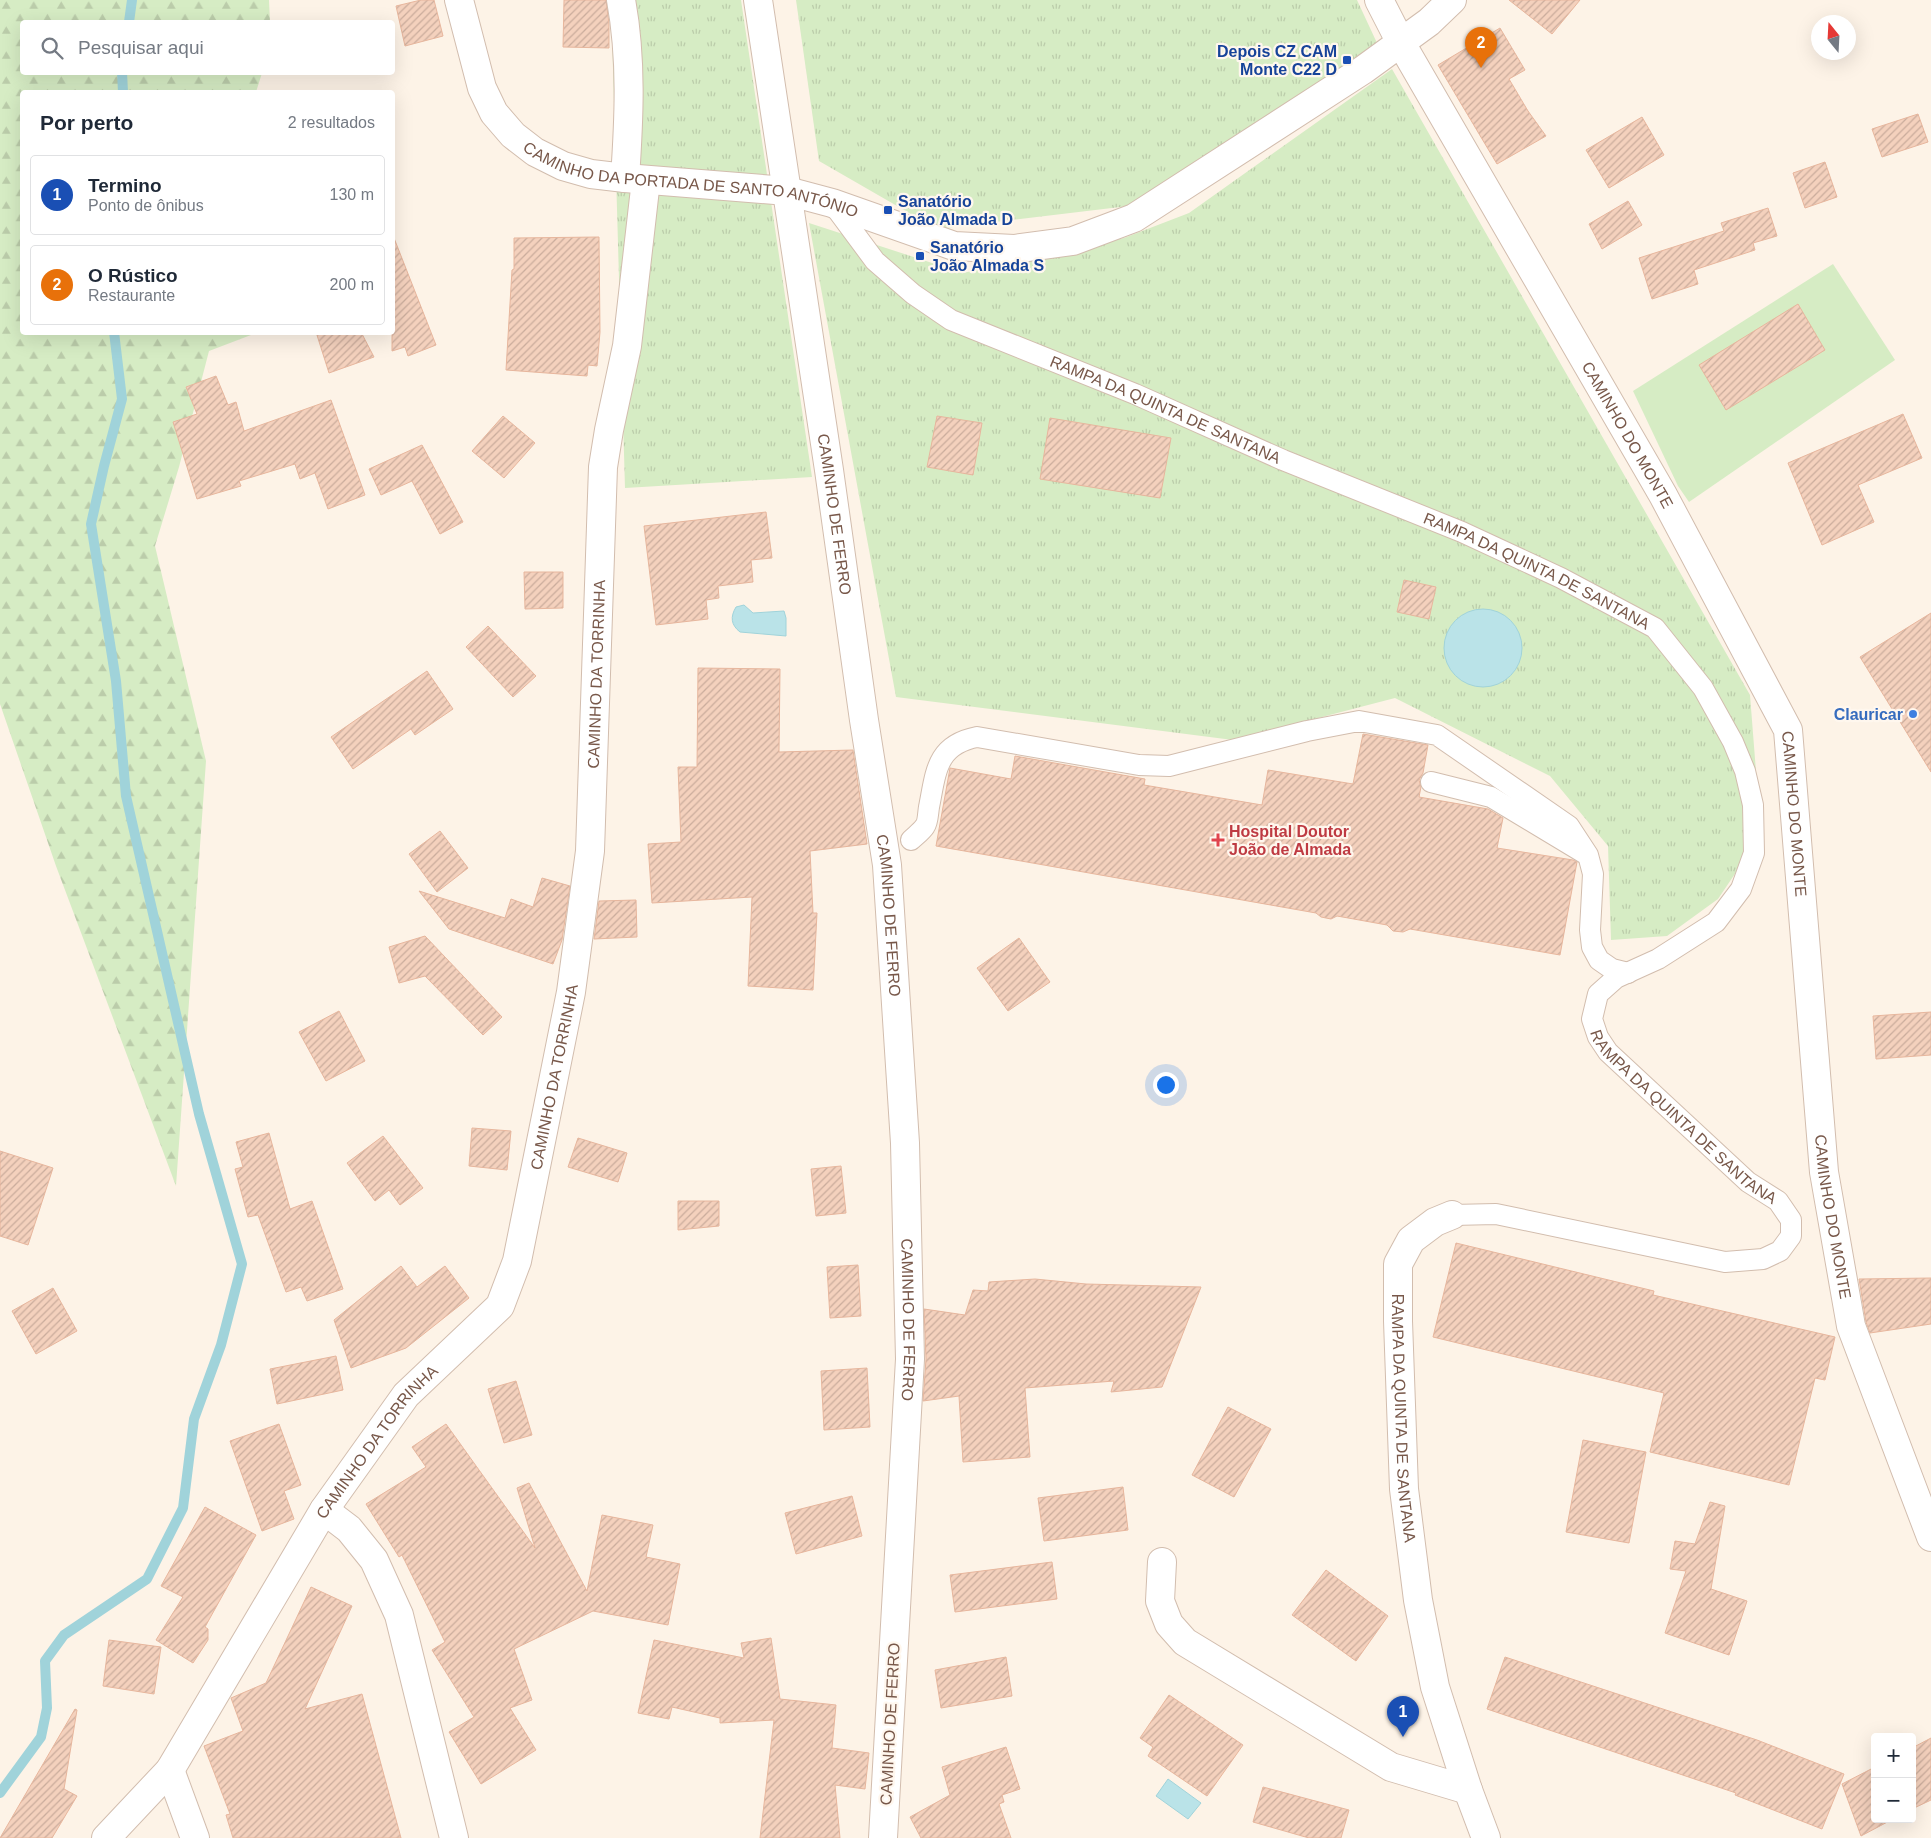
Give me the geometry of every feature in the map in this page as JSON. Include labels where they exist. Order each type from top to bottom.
[{"type":"street","name":"CAMINHO DA PORTADA DE SANTO ANTÓNIO","points":[[459,0],[482,88],[494,113],[513,136],[535,152],[564,166],[591,174],[635,179],[787,191],[832,203],[954,246],[1014,249],[1073,241],[1134,218],[1401,44],[1429,22],[1452,0]]},
{"type":"street","name":"CAMINHO DA TORRINHA","points":[[106,1838],[170,1770],[324,1510],[406,1395],[500,1306],[517,1261],[571,992],[590,851],[603,468],[627,346],[635,179],[627,33],[621,0]]},
{"type":"street","name":"CAMINHO DE FERRO","points":[[758,0],[887,865],[905,1142],[910,1359],[883,1838]]},
{"type":"street","name":"CAMINHO DO MONTE","points":[[1379,0],[1401,44],[1663,495],[1788,730],[1824,1172],[1851,1326],[1931,1537]]},
{"type":"street","name":"RAMPA DA QUINTA DE SANTANA","points":[[1452,1215],[1435,1222],[1411,1240],[1398,1264],[1404,1489],[1418,1600],[1435,1687],[1468,1790],[1486,1838]]},
{"type":"street","points":[[324,1510],[349,1529],[374,1560],[399,1615],[454,1838]]},
{"type":"street","points":[[1162,1562],[1160,1601],[1169,1624],[1185,1642],[1391,1767],[1468,1790]]},
{"type":"street","points":[[170,1770],[195,1838]]},
{"type":"lane","name":"RAMPA DA QUINTA DE SANTANA","points":[[832,203],[875,260],[914,294],[951,320],[1135,394],[1283,460],[1462,532],[1561,578],[1654,628],[1703,688],[1745,771],[1753,805],[1754,853],[1741,889],[1716,922],[1658,958],[1616,978],[1598,994],[1592,1019],[1598,1037],[1608,1052],[1748,1182],[1778,1201],[1791,1220],[1791,1236],[1780,1251],[1763,1259],[1725,1262],[1496,1214],[1452,1215]]},
{"type":"lane","points":[[911,840],[926,826],[936,770],[952,746],[962,740],[977,737],[1139,765],[1169,766],[1307,731],[1359,721],[1437,735],[1570,826],[1588,856],[1593,874],[1590,930],[1592,947],[1599,960],[1612,969],[1628,973]]},
{"type":"lane","points":[[1431,782],[1491,797],[1588,856]]},
{"type":"green space","points":[[0,0],[269,0],[270,20],[20,20],[20,75],[261,75],[257,90],[20,90],[20,335],[251,335],[209,351],[179,467],[155,546],[206,761],[176,1186],[56,866],[0,704]]},
{"type":"green space","points":[[611,0],[741,0],[812,477],[625,488]]},
{"type":"green space","points":[[796,0],[1357,0],[1377,43],[1137,205],[937,229],[819,161]]},
{"type":"green space","points":[[1392,69],[1750,695],[1761,835],[1718,899],[1667,936],[1611,940],[1608,846],[1550,776],[1395,698],[1233,740],[896,697],[809,223],[963,273],[1124,238],[1189,213]]},
{"type":"green space","points":[[1833,264],[1895,360],[1689,502],[1678,486],[1633,391]]},
{"type":"water","points":[[744,605],[753,613],[784,611],[786,636],[740,632],[733,624],[732,617],[736,607]]},
{"type":"water","points":[[1483,609],[1498,612],[1515,626],[1519,633],[1522,648],[1519,663],[1505,680],[1498,684],[1483,687],[1468,684],[1451,670],[1447,663],[1444,648],[1447,633],[1461,616],[1468,612]]},
{"type":"water","points":[[1168,1779],[1201,1803],[1188,1819],[1156,1796]]},
{"type":"building","points":[[421,0],[434,0],[443,36],[405,46],[396,6]]},
{"type":"building","points":[[564,0],[606,0],[609,48],[563,47]]},
{"type":"building","points":[[1509,0],[1580,0],[1552,34]]},
{"type":"building","points":[[1500,28],[1525,70],[1509,79],[1546,136],[1497,164],[1438,65]]},
{"type":"building","points":[[1918,114],[1928,142],[1882,157],[1872,129]]},
{"type":"building","points":[[1642,117],[1664,155],[1609,188],[1586,150]]},
{"type":"building","points":[[1825,162],[1837,197],[1805,208],[1793,173]]},
{"type":"building","points":[[1628,201],[1642,225],[1602,249],[1589,224]]},
{"type":"building","points":[[1768,208],[1777,236],[1753,243],[1755,250],[1694,270],[1698,284],[1652,299],[1639,258],[1724,231],[1721,223]]},
{"type":"building","points":[[599,237],[600,332],[597,366],[588,365],[587,376],[506,370],[512,270],[514,269],[514,238]]},
{"type":"building","points":[[395,241],[436,345],[408,356],[405,347],[392,351],[392,335],[395,335]]},
{"type":"building","points":[[1798,304],[1825,350],[1726,410],[1699,365]]},
{"type":"building","points":[[317,335],[363,335],[374,357],[329,373]]},
{"type":"building","points":[[216,376],[228,405],[236,402],[244,431],[331,400],[365,495],[328,509],[315,473],[300,479],[295,464],[239,481],[241,486],[197,499],[173,422],[197,414],[186,387]]},
{"type":"building","points":[[1903,414],[1922,458],[1858,485],[1874,522],[1822,545],[1788,463]]},
{"type":"building","points":[[503,416],[535,443],[504,478],[472,451]]},
{"type":"building","points":[[937,416],[982,423],[973,475],[927,467]]},
{"type":"building","points":[[1050,418],[1171,438],[1160,498],[1040,479]]},
{"type":"building","points":[[422,445],[463,522],[440,534],[412,481],[381,495],[369,469]]},
{"type":"building","points":[[766,512],[772,558],[751,560],[753,582],[718,586],[719,598],[706,600],[708,619],[656,625],[644,526]]},
{"type":"building","points":[[524,572],[563,572],[563,608],[525,609]]},
{"type":"building","points":[[1404,580],[1436,587],[1429,619],[1397,612]]},
{"type":"building","name":"Clauricar","points":[[1931,613],[1931,772],[1860,657]]},
{"type":"building","points":[[488,626],[536,676],[513,697],[466,647]]},
{"type":"building","points":[[698,668],[780,669],[779,752],[853,750],[867,844],[810,851],[813,913],[817,913],[813,990],[748,986],[752,897],[652,903],[648,844],[681,842],[678,767],[697,767]]},
{"type":"building","points":[[427,671],[453,709],[415,735],[411,729],[353,769],[331,737]]},
{"type":"building","name":"Hospital Doutor João de Almada","points":[[1363,734],[1428,745],[1423,773],[1419,780],[1421,787],[1419,797],[1488,809],[1503,818],[1497,848],[1577,862],[1560,955],[1410,929],[1403,932],[1393,931],[1387,925],[1337,916],[1331,919],[1321,917],[1316,913],[936,846],[950,768],[1011,779],[1015,756],[1145,779],[1144,785],[1262,805],[1268,770],[1353,784]]},
{"type":"building","points":[[440,831],[468,868],[437,892],[409,854]]},
{"type":"building","points":[[542,878],[570,886],[562,940],[553,964],[449,929],[419,891],[505,918],[511,899],[533,907]]},
{"type":"building","points":[[636,900],[637,937],[594,939],[599,901]]},
{"type":"building","points":[[425,936],[502,1017],[483,1035],[425,976],[399,983],[389,947]]},
{"type":"building","points":[[1019,938],[1050,982],[1008,1011],[977,968]]},
{"type":"building","points":[[339,1011],[365,1061],[326,1081],[299,1032]]},
{"type":"building","points":[[1931,1012],[1931,1055],[1876,1059],[1873,1016]]},
{"type":"building","points":[[472,1128],[511,1131],[507,1170],[469,1166]]},
{"type":"building","points":[[269,1133],[290,1209],[312,1201],[343,1289],[307,1301],[301,1287],[286,1292],[258,1215],[248,1217],[235,1169],[243,1167],[236,1142]]},
{"type":"building","points":[[383,1136],[423,1188],[400,1205],[389,1190],[375,1201],[347,1163]]},
{"type":"building","points":[[578,1138],[627,1153],[618,1182],[568,1167]]},
{"type":"building","points":[[0,1151],[53,1168],[28,1245],[0,1236]]},
{"type":"building","points":[[841,1166],[846,1213],[816,1216],[811,1169]]},
{"type":"building","points":[[678,1201],[719,1201],[719,1226],[678,1230]]},
{"type":"building","points":[[1456,1243],[1654,1291],[1653,1295],[1835,1337],[1825,1380],[1815,1378],[1789,1485],[1650,1452],[1664,1393],[1433,1337]]},
{"type":"building","points":[[858,1265],[861,1316],[830,1318],[827,1267]]},
{"type":"building","points":[[401,1266],[417,1287],[445,1266],[469,1298],[406,1348],[351,1368],[334,1320]]},
{"type":"building","points":[[1931,1278],[1931,1324],[1870,1333],[1866,1322],[1859,1279]]},
{"type":"building","points":[[1035,1279],[1086,1284],[1201,1287],[1162,1387],[1111,1392],[1114,1381],[1025,1388],[1030,1457],[963,1462],[959,1396],[923,1401],[926,1359],[924,1309],[965,1315],[973,1290],[988,1291],[989,1282]]},
{"type":"building","points":[[53,1288],[77,1331],[36,1354],[12,1311]]},
{"type":"building","points":[[336,1356],[343,1390],[277,1404],[270,1369]]},
{"type":"building","points":[[867,1368],[870,1427],[824,1430],[821,1371]]},
{"type":"building","points":[[516,1381],[532,1435],[504,1443],[488,1389]]},
{"type":"building","points":[[1228,1407],[1271,1429],[1234,1497],[1192,1475]]},
{"type":"building","points":[[279,1424],[301,1485],[284,1491],[294,1519],[262,1531],[230,1441]]},
{"type":"building","points":[[446,1424],[535,1548],[517,1488],[529,1483],[587,1591],[602,1515],[653,1525],[646,1557],[680,1564],[668,1625],[593,1611],[514,1649],[532,1700],[510,1708],[536,1750],[481,1784],[449,1732],[474,1717],[432,1650],[445,1642],[402,1555],[399,1557],[366,1504],[426,1467],[412,1447]]},
{"type":"building","points":[[1583,1440],[1646,1452],[1629,1543],[1566,1532]]},
{"type":"building","points":[[1123,1487],[1128,1530],[1044,1541],[1038,1498]]},
{"type":"building","points":[[852,1496],[862,1536],[796,1554],[785,1513]]},
{"type":"building","points":[[1710,1502],[1725,1506],[1711,1589],[1747,1601],[1729,1655],[1665,1633],[1686,1571],[1670,1569],[1675,1541],[1695,1544]]},
{"type":"building","points":[[205,1507],[256,1535],[205,1627],[208,1629],[208,1640],[193,1663],[156,1640],[183,1597],[161,1586]]},
{"type":"building","points":[[1052,1562],[1057,1599],[955,1612],[950,1575]]},
{"type":"building","points":[[1326,1570],[1388,1616],[1356,1661],[1292,1615]]},
{"type":"building","points":[[311,1587],[352,1606],[305,1709],[362,1694],[401,1838],[233,1838],[226,1815],[230,1814],[204,1746],[243,1731],[231,1698],[266,1683]]},
{"type":"building","points":[[771,1638],[780,1699],[836,1705],[832,1748],[869,1753],[865,1789],[835,1785],[840,1838],[760,1838],[774,1720],[720,1723],[720,1718],[672,1707],[669,1719],[638,1713],[654,1640],[744,1658],[741,1643]]},
{"type":"building","points":[[109,1640],[161,1647],[154,1694],[103,1686]]},
{"type":"building","points":[[1006,1657],[1012,1696],[941,1708],[935,1670]]},
{"type":"building","points":[[1505,1657],[1757,1740],[1844,1774],[1822,1829],[1735,1795],[1736,1793],[1487,1709]]},
{"type":"building","points":[[1169,1695],[1243,1745],[1207,1796],[1148,1756],[1153,1747],[1140,1738]]},
{"type":"building","points":[[75,1709],[77,1710],[64,1789],[77,1796],[52,1838],[0,1838]]},
{"type":"building","points":[[1931,1738],[1931,1800],[1916,1807],[1916,1778],[1916,1746]]},
{"type":"building","points":[[1006,1747],[1020,1789],[1002,1795],[1004,1802],[999,1804],[1011,1838],[921,1838],[910,1817],[950,1795],[942,1767]]},
{"type":"building","points":[[1871,1769],[1871,1823],[1885,1823],[1861,1836],[1842,1784]]},
{"type":"building","points":[[1263,1787],[1349,1810],[1341,1838],[1309,1838],[1253,1822]]},
{"type":"waterway","points":[[129,20],[132,0]]},
{"type":"waterway","points":[[122,75],[123,90]]},
{"type":"waterway","points":[[0,1793],[41,1737],[47,1708],[45,1661],[64,1635],[147,1579],[183,1508],[194,1419],[221,1345],[242,1264],[199,1114],[126,796],[116,681],[91,524],[122,399],[114,335]]},
{"type":"place","name":"Depois CZ CAM Monte C22 D","points":[[1347,60]]},
{"type":"place","name":"O Rústico","points":[[1481,68]]},
{"type":"place","name":"Sanatório João Almada D","points":[[888,210]]},
{"type":"place","name":"Sanatório João Almada S","points":[[920,256]]},
{"type":"place","name":"Clauricar","points":[[1913,714]]},
{"type":"place","name":"Hospital Doutor João de Almada","points":[[1218,840]]},
{"type":"place","name":"Termino","points":[[1403,1737]]}]
